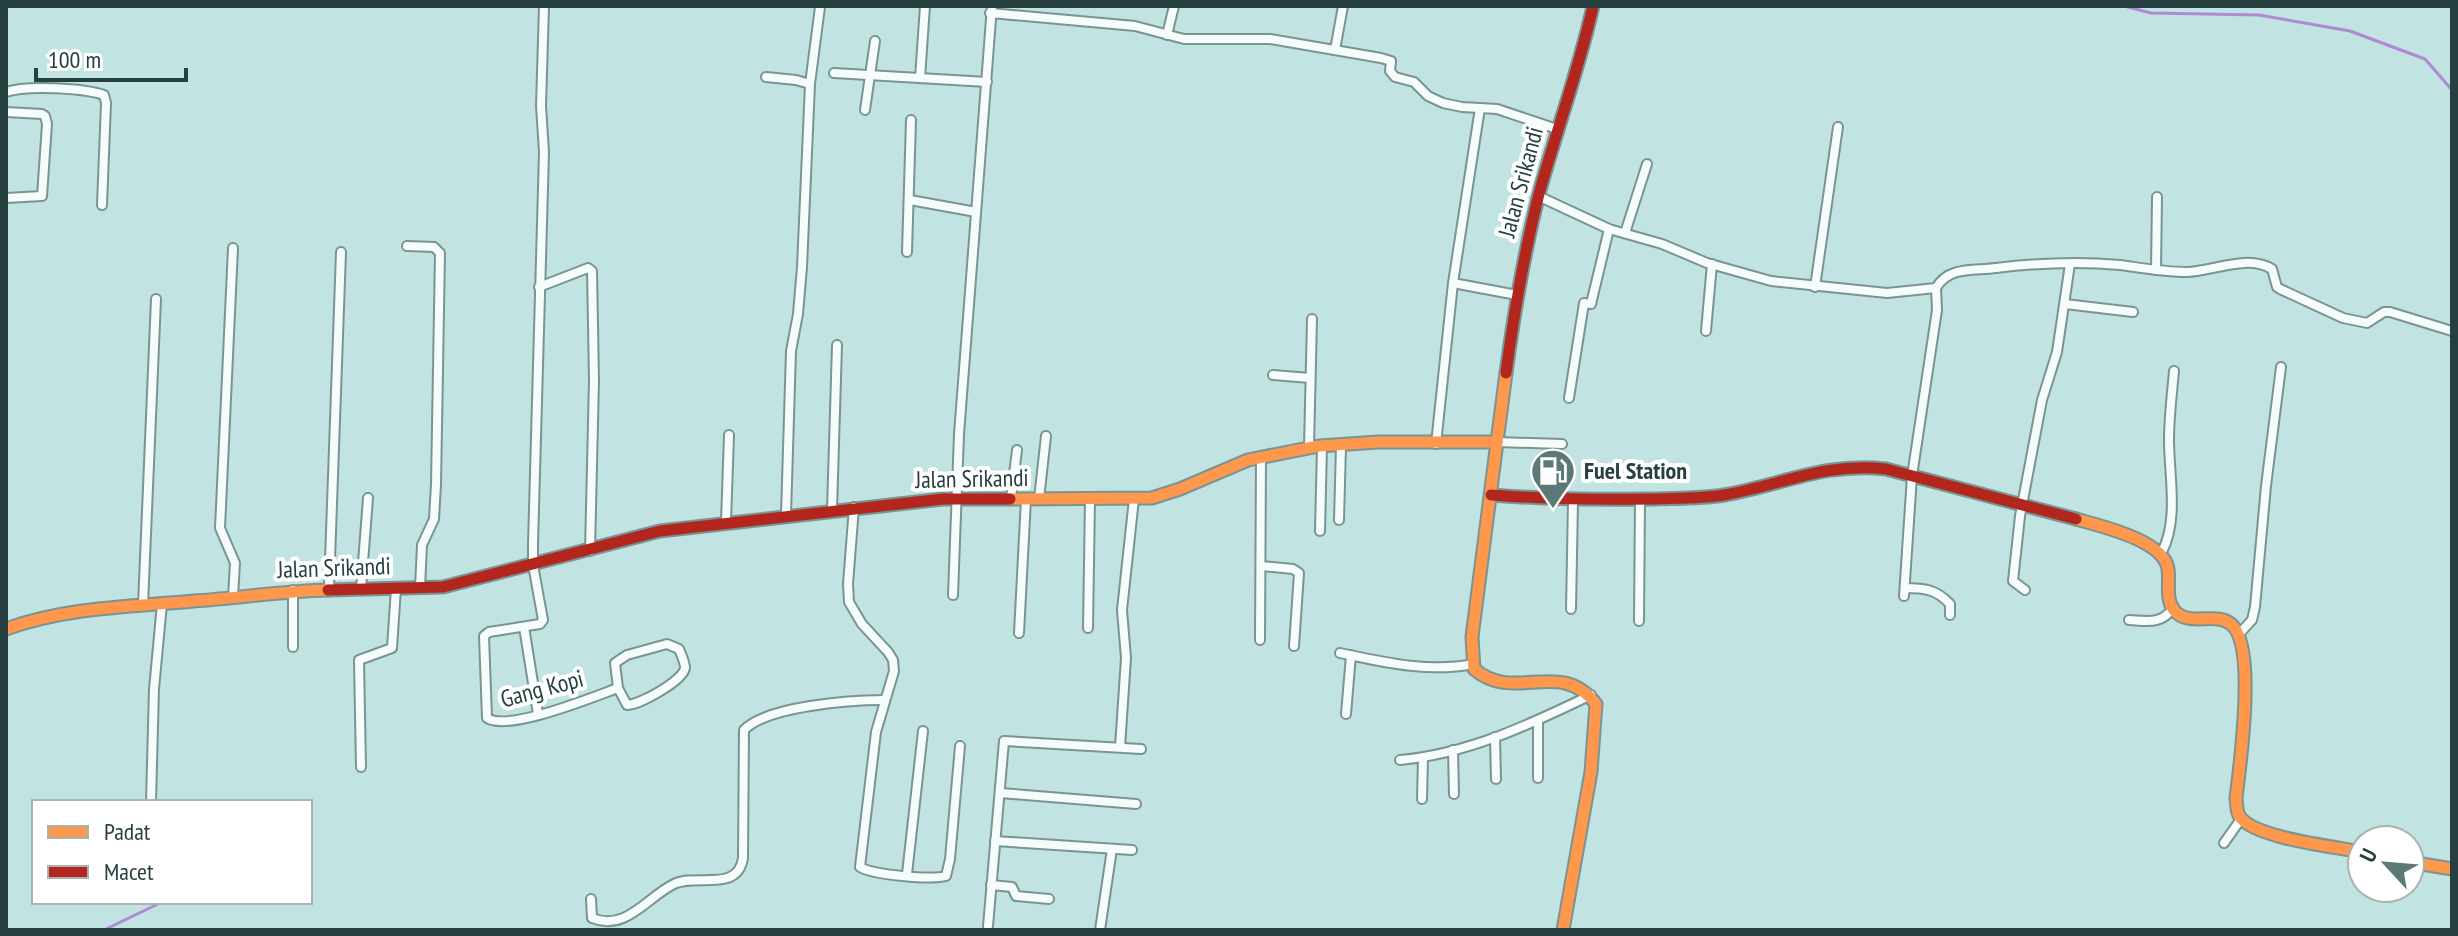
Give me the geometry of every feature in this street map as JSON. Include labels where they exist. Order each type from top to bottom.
[{"type":"street","points":[[538,714],[524,627],[540,624],[543,620],[533,565],[544,152],[541,106],[544,6]]},
{"type":"street","points":[[920,78],[925,6]]},
{"type":"street","points":[[1033,17],[1034,6]]},
{"type":"street","points":[[1167,35],[1174,6]]},
{"type":"street","points":[[1335,50],[1343,6]]},
{"type":"street","name":"Jalan Srikandi","points":[[6,629],[66,612],[293,590],[458,585],[660,531],[854,507],[957,499],[1134,499],[1161,496],[1261,456],[1309,447],[1497,442],[1517,295],[1538,196],[1581,59],[1593,6]]},
{"type":"street","points":[[786,515],[791,351],[802,267],[810,84],[820,7]]},
{"type":"street","points":[[953,595],[962,377],[991,10],[1144,27],[1184,39],[1270,39],[1391,61],[1390,71],[1395,77],[1414,82],[1428,96],[1453,106],[1506,112],[1557,129]]},
{"type":"street","points":[[865,110],[875,41]]},
{"type":"street","points":[[834,73],[987,82]]},
{"type":"street","points":[[766,77],[810,84]]},
{"type":"street","points":[[6,92],[41,89],[91,91],[104,95],[102,205]]},
{"type":"street","points":[[1436,444],[1453,283],[1480,108]]},
{"type":"street","points":[[6,112],[42,114],[47,124],[42,196],[6,198]]},
{"type":"street","points":[[907,252],[911,120]]},
{"type":"street","points":[[1815,287],[1838,127]]},
{"type":"street","points":[[1625,233],[1647,164]]},
{"type":"street","points":[[1538,196],[1609,229],[1771,281],[1887,293],[1936,288]]},
{"type":"street","points":[[2156,270],[2157,197]]},
{"type":"street","points":[[910,200],[976,212]]},
{"type":"street","points":[[1569,398],[1584,303],[1591,304],[1609,229]]},
{"type":"street","points":[[407,246],[434,247],[440,253],[435,506],[432,526],[422,545],[420,588]]},
{"type":"street","points":[[233,248],[220,528],[235,563],[233,597]]},
{"type":"street","points":[[329,588],[341,252]]},
{"type":"street","points":[[1950,615],[1950,604],[1928,588],[1904,592],[1919,414],[1937,310],[1936,288],[1943,278],[1954,272],[2033,263],[2121,265],[2188,272],[2256,263],[2272,269],[2280,289],[2343,318],[2367,323],[2384,312],[2390,312],[2452,331]]},
{"type":"street","points":[[1706,331],[1712,264]]},
{"type":"street","points":[[2025,590],[2015,584],[2013,577],[2022,505],[2042,400],[2057,352],[2070,264]]},
{"type":"street","points":[[539,287],[588,268],[592,271],[594,380],[590,551]]},
{"type":"street","points":[[1453,283],[1517,295]]},
{"type":"street","points":[[143,605],[156,299]]},
{"type":"street","points":[[2065,304],[2133,312]]},
{"type":"street","points":[[1309,447],[1312,319]]},
{"type":"street","points":[[832,510],[837,345]]},
{"type":"street","points":[[2239,634],[2252,620],[2255,607],[2281,367]]},
{"type":"street","points":[[2162,552],[2170,525],[2169,438],[2174,371]]},
{"type":"street","points":[[1273,375],[1310,378]]},
{"type":"street","points":[[726,522],[729,435]]},
{"type":"street","points":[[1039,499],[1046,436]]},
{"type":"street","points":[[1562,444],[1497,442],[1472,637],[1473,664],[1476,673],[1485,680],[1509,683],[1560,681],[1581,685],[1592,695],[1597,712],[1591,772],[1563,930]]},
{"type":"street","points":[[1320,531],[1322,446]]},
{"type":"street","points":[[1339,520],[1341,446]]},
{"type":"street","points":[[1011,498],[1017,450]]},
{"type":"street","points":[[1260,640],[1261,456]]},
{"type":"street","points":[[1491,495],[1573,501],[1724,495],[1806,472],[1840,467],[1886,469],[2062,515],[2133,538],[2162,552],[2167,562],[2170,601],[2176,613],[2189,619],[2218,619],[2229,623],[2239,634],[2245,678],[2236,798],[2241,819],[2268,832],[2346,849]]},
{"type":"street","points":[[361,589],[368,498]]},
{"type":"street","points":[[1019,633],[1026,499]]},
{"type":"street","points":[[1088,628],[1090,499]]},
{"type":"street","points":[[1120,747],[1126,658],[1122,610],[1134,499]]},
{"type":"street","points":[[1639,621],[1640,499]]},
{"type":"street","points":[[1571,609],[1573,501]]},
{"type":"street","points":[[854,507],[847,593],[853,611],[880,640],[893,660],[891,687],[884,700],[876,732],[860,867],[867,871],[935,878],[946,876],[960,746]]},
{"type":"street","points":[[1261,566],[1293,569],[1299,573],[1294,646]]},
{"type":"street","points":[[361,767],[359,660],[392,648],[396,588]]},
{"type":"street","points":[[293,590],[293,647]]},
{"type":"street","points":[[151,800],[154,685],[162,604]]},
{"type":"street","points":[[2129,620],[2155,622],[2173,608]]},
{"type":"street","name":"Gang Kopi","points":[[524,627],[489,632],[484,636],[487,718],[493,722],[538,714],[618,688]]},
{"type":"street","points":[[667,644],[679,649],[685,668],[675,681],[631,706],[624,702],[618,688],[614,668],[618,659],[667,644]]},
{"type":"street","points":[[1340,653],[1416,666],[1473,664]]},
{"type":"street","points":[[1346,714],[1351,655]]},
{"type":"street","points":[[1400,760],[1423,758],[1495,737],[1538,721],[1592,695]]},
{"type":"street","points":[[591,899],[592,918],[608,921],[641,910],[676,883],[725,879],[737,873],[743,858],[744,730],[754,722],[795,709],[884,700]]},
{"type":"street","points":[[1538,721],[1538,778]]},
{"type":"street","points":[[907,874],[923,731]]},
{"type":"street","points":[[1495,737],[1496,779]]},
{"type":"street","points":[[988,926],[1004,741],[1141,749]]},
{"type":"street","points":[[1453,750],[1454,794]]},
{"type":"street","points":[[1422,799],[1423,758]]},
{"type":"street","points":[[1001,793],[1136,804]]},
{"type":"street","points":[[2224,843],[2241,819]]},
{"type":"street","points":[[995,841],[1132,850]]},
{"type":"street","points":[[1100,930],[1112,849]]},
{"type":"street","points":[[2426,865],[2452,869]]},
{"type":"street","points":[[991,885],[1012,887],[1016,896],[1049,899]]},
{"type":"waterway","points":[[2124,6],[2151,13],[2259,15],[2350,31],[2425,59],[2452,90]]},
{"type":"waterway","points":[[104,930],[158,904]]},
{"type":"traffic: slow","points":[[1010,499],[1152,498],[1248,460],[1319,446],[1378,442],[1497,442],[1506,373]]},
{"type":"traffic: slow","points":[[1497,442],[1472,637],[1474,669],[1490,679],[1505,683],[1568,684],[1582,690],[1596,704],[1591,772],[1563,930]]},
{"type":"traffic: slow","points":[[2076,519],[2115,530],[2155,550],[2168,569],[2169,596],[2174,610],[2187,618],[2225,620],[2239,636],[2245,680],[2236,798],[2240,817],[2248,824],[2278,836],[2346,849]]},
{"type":"traffic: slow","points":[[6,629],[52,616],[98,609],[328,590]]},
{"type":"traffic: slow","points":[[2426,865],[2452,869]]},
{"type":"traffic: jam","points":[[1506,373],[1534,216],[1593,6]]},
{"type":"traffic: jam","points":[[1491,495],[1591,499],[1706,497],[1823,472],[1864,468],[1886,469],[2076,519]]},
{"type":"traffic: jam","points":[[328,590],[443,587],[660,531],[943,499],[1010,499]]},
{"type":"place","name":"Fuel Station","points":[[1553,510]]}]
